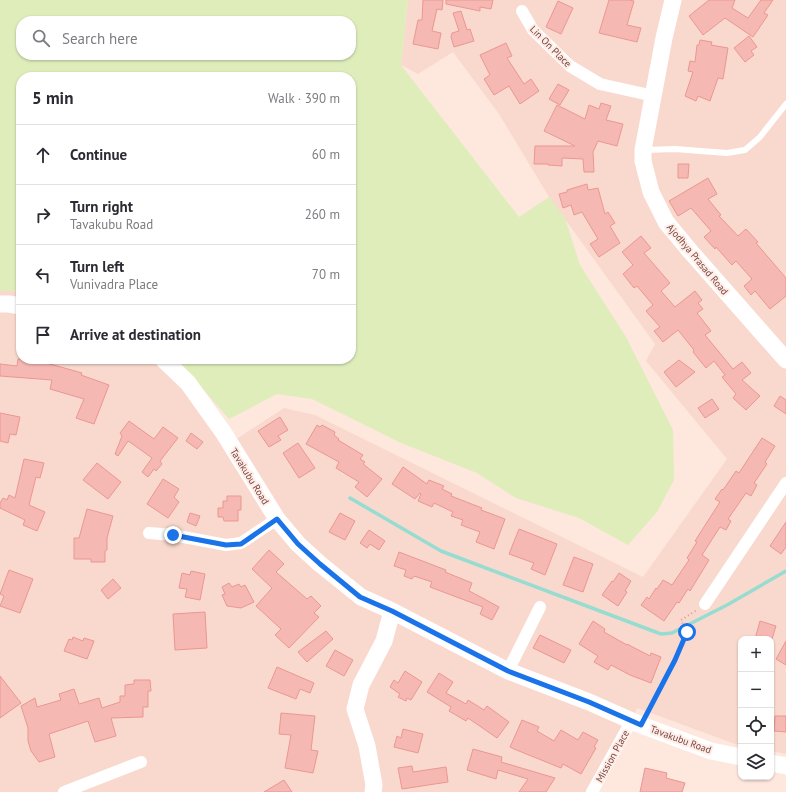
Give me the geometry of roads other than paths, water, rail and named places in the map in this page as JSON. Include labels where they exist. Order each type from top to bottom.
[{"type":"main road","name":"Ajodhya Prasad Road","points":[[672,0],[643,150],[651,192],[666,222],[786,360]]},
{"type":"main road","points":[[0,304],[16,305]]},
{"type":"main road","name":"Tavakubu Road","points":[[168,364],[188,383],[223,432],[277,519],[298,544],[360,597],[392,611],[508,671],[711,751],[738,756]]},
{"type":"main road","points":[[373,792],[374,785],[367,746],[355,708],[361,685],[384,641],[392,611]]},
{"type":"main road","points":[[774,764],[786,766]]},
{"type":"street","name":"Lin On Place","points":[[522,11],[533,30],[570,66],[600,84],[654,96]]},
{"type":"street","points":[[705,604],[786,483]]},
{"type":"street","points":[[149,533],[173,535],[226,545],[241,544],[277,519]]},
{"type":"street","points":[[508,671],[540,607]]},
{"type":"street","name":"Mission Place","points":[[592,792],[637,722]]},
{"type":"street","points":[[64,792],[141,762]]},
{"type":"lane","points":[[643,150],[674,149],[727,153],[745,150],[760,137],[786,104]]},
{"type":"waterway","points":[[350,498],[441,551],[661,634],[672,633],[727,605],[786,571]]}]
